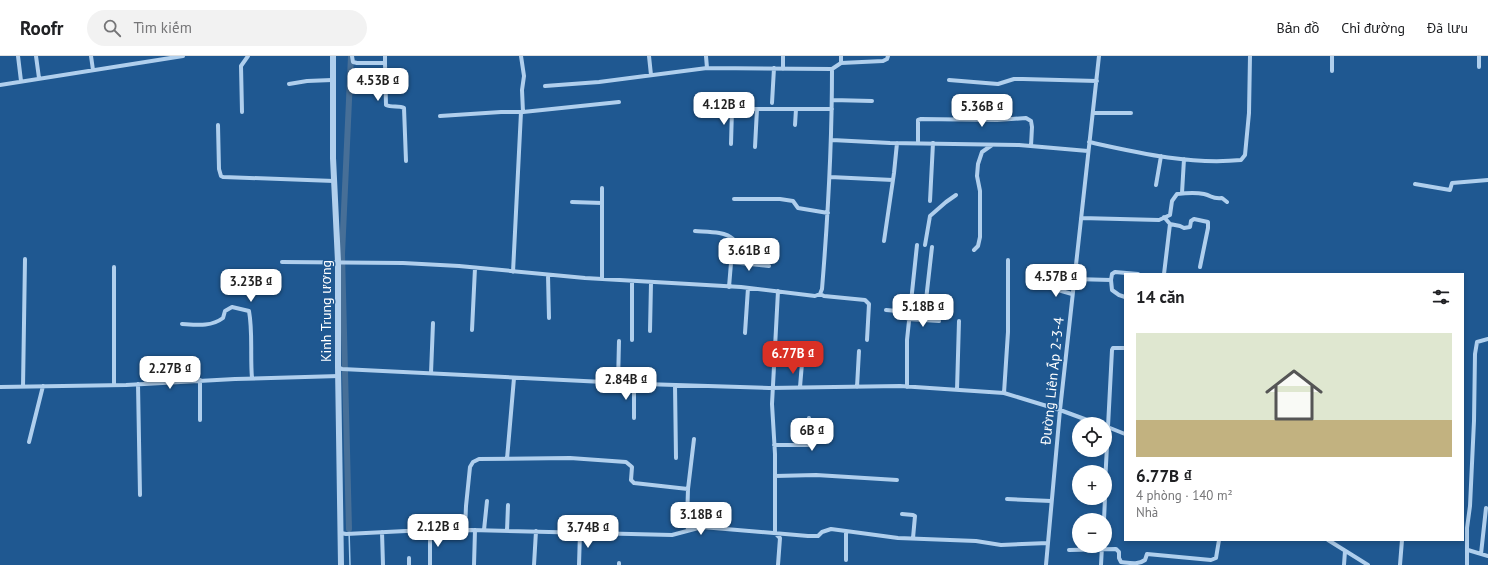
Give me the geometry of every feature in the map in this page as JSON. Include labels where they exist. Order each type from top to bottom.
[{"type":"street","points":[[18,56],[21,81]]},
{"type":"street","points":[[36,56],[39,78]]},
{"type":"street","points":[[91,56],[93,70]]},
{"type":"street","points":[[0,85],[183,56]]},
{"type":"street","points":[[242,112],[242,66],[248,56]]},
{"type":"street","name":"Kinh Trung ương","points":[[333,56],[334,181],[340,262],[342,368],[339,376],[343,534],[341,565]]},
{"type":"street","points":[[352,56],[353,62],[357,63],[385,63]]},
{"type":"street","points":[[385,56],[386,105],[391,107],[401,106],[404,108],[406,161]]},
{"type":"street","points":[[513,272],[522,90],[524,76],[521,56]]},
{"type":"street","points":[[649,56],[651,74]]},
{"type":"street","points":[[706,56],[707,68]]},
{"type":"street","points":[[783,56],[783,69]]},
{"type":"street","points":[[841,56],[842,63]]},
{"type":"street","points":[[545,86],[599,82],[651,74],[707,68],[832,69],[842,63],[883,62],[888,56]]},
{"type":"street","name":"Đường Liên Ấp 2-3-4","points":[[1046,565],[1072,294],[1099,56]]},
{"type":"street","points":[[1089,142],[1184,159],[1224,162],[1241,160],[1245,155],[1249,113],[1250,56]]},
{"type":"street","points":[[1332,56],[1332,71]]},
{"type":"street","points":[[1478,56],[1479,67]]},
{"type":"street","points":[[772,103],[774,68]]},
{"type":"street","points":[[820,294],[822,289],[828,214],[832,140],[832,69]]},
{"type":"street","points":[[950,80],[998,84],[1014,79],[1096,81]]},
{"type":"street","points":[[289,84],[306,81],[332,80]]},
{"type":"street","points":[[832,100],[872,101]]},
{"type":"street","points":[[440,116],[522,112],[619,102]]},
{"type":"street","points":[[731,144],[732,109],[832,109]]},
{"type":"street","points":[[755,147],[757,109]]},
{"type":"street","points":[[795,125],[796,109]]},
{"type":"street","points":[[1093,113],[1131,113]]},
{"type":"street","points":[[918,143],[918,120],[921,119],[997,120],[1026,118],[1032,121],[1031,146]]},
{"type":"street","points":[[218,126],[220,169],[221,176],[223,177],[334,181]]},
{"type":"street","points":[[832,140],[897,143],[993,144],[1088,151]]},
{"type":"street","points":[[884,241],[897,143]]},
{"type":"street","points":[[930,201],[933,143]]},
{"type":"street","points":[[974,250],[978,246],[980,237],[980,190],[977,176],[978,164],[982,152],[993,144]]},
{"type":"street","points":[[1156,185],[1161,156]]},
{"type":"street","points":[[1182,193],[1184,159]]},
{"type":"street","points":[[830,177],[893,180]]},
{"type":"street","points":[[1415,184],[1450,190],[1452,183],[1488,180]]},
{"type":"street","points":[[602,188],[602,280]]},
{"type":"street","points":[[1081,218],[1159,220],[1170,215],[1172,201],[1177,194],[1182,193],[1203,193],[1215,199],[1222,198],[1227,202]]},
{"type":"street","points":[[924,245],[930,216],[956,195]]},
{"type":"street","points":[[734,199],[780,200],[793,202],[798,208],[828,214]]},
{"type":"street","points":[[572,202],[602,204]]},
{"type":"street","points":[[1164,218],[1170,224],[1185,228],[1190,227],[1192,220],[1208,222],[1200,267]]},
{"type":"street","points":[[1164,273],[1170,224]]},
{"type":"street","points":[[695,231],[731,236],[733,238],[729,287]]},
{"type":"street","points":[[906,387],[908,319],[916,245]]},
{"type":"street","points":[[926,300],[932,247]]},
{"type":"street","points":[[23,387],[25,259]]},
{"type":"street","points":[[1004,394],[1008,332],[1008,260]]},
{"type":"street","points":[[282,262],[403,263],[602,280],[748,288],[815,296],[820,294],[824,296],[865,300],[869,304],[867,340]]},
{"type":"street","points":[[731,262],[769,266]]},
{"type":"street","points":[[114,267],[114,385]]},
{"type":"street","points":[[472,330],[475,268]]},
{"type":"street","points":[[1124,273],[1114,273],[1111,280],[1113,292],[1124,297]]},
{"type":"street","points":[[548,275],[549,318]]},
{"type":"street","points":[[1074,279],[1111,280]]},
{"type":"street","points":[[632,281],[632,340]]},
{"type":"street","points":[[650,331],[651,283]]},
{"type":"street","points":[[1044,286],[1072,294]]},
{"type":"street","points":[[745,333],[748,288]]},
{"type":"street","points":[[778,291],[772,404],[776,533],[780,538],[778,565]]},
{"type":"street","points":[[182,324],[207,325],[217,323],[223,318],[225,311],[232,306],[249,311],[251,337],[250,363],[252,378]]},
{"type":"street","points":[[886,310],[909,312]]},
{"type":"street","points":[[908,319],[939,321]]},
{"type":"street","points":[[957,390],[960,321]]},
{"type":"street","points":[[431,373],[433,323]]},
{"type":"street","points":[[1467,565],[1467,528],[1470,506],[1474,421],[1475,354],[1477,342],[1488,339]]},
{"type":"street","points":[[618,383],[619,341]]},
{"type":"street","points":[[1108,417],[1112,350],[1113,348],[1124,348]]},
{"type":"street","points":[[857,387],[859,351]]},
{"type":"street","points":[[800,387],[802,363]]},
{"type":"street","points":[[342,368],[634,384],[773,388],[906,387],[957,390],[1004,394],[1079,417]]},
{"type":"street","points":[[0,387],[114,385],[200,380],[339,376]]},
{"type":"street","points":[[507,459],[514,378]]},
{"type":"street","points":[[200,380],[200,420]]},
{"type":"street","points":[[138,384],[140,495]]},
{"type":"street","points":[[634,384],[634,418]]},
{"type":"street","points":[[675,385],[676,458]]},
{"type":"street","points":[[29,442],[43,386]]},
{"type":"street","points":[[774,445],[808,445],[811,442],[810,418]]},
{"type":"street","points":[[1112,429],[1124,434]]},
{"type":"street","points":[[688,530],[688,489],[694,439]]},
{"type":"street","points":[[465,530],[470,467],[473,462],[479,459],[570,458],[626,462],[632,467],[631,480],[634,483],[688,489]]},
{"type":"street","points":[[775,476],[816,475],[896,480]]},
{"type":"street","points":[[1007,499],[1051,501]]},
{"type":"street","points":[[484,530],[487,501]]},
{"type":"street","points":[[507,531],[508,505]]},
{"type":"street","points":[[1481,554],[1486,508]]},
{"type":"street","points":[[902,514],[914,516],[913,538]]},
{"type":"street","points":[[343,534],[484,530],[672,536],[702,527],[818,536],[822,532],[832,529],[913,538],[976,541],[1001,545],[1048,543]]},
{"type":"street","points":[[474,565],[476,530]]},
{"type":"street","points":[[430,531],[430,565]]},
{"type":"street","points":[[534,565],[536,531]]},
{"type":"street","points":[[846,531],[846,560]]},
{"type":"street","points":[[382,532],[383,565]]},
{"type":"street","points":[[579,565],[580,532]]},
{"type":"street","points":[[1112,549],[1116,549],[1119,552],[1121,562],[1131,564],[1141,563],[1145,560],[1147,554],[1211,560],[1216,558],[1219,541]]},
{"type":"street","points":[[1330,541],[1368,565]]},
{"type":"street","points":[[1400,565],[1402,541]]},
{"type":"street","points":[[1468,550],[1488,556]]},
{"type":"street","points":[[1344,565],[1345,551]]},
{"type":"street","points":[[1101,565],[1102,553]]},
{"type":"street","points":[[409,558],[409,565]]},
{"type":"waterway","points":[[349,529],[342,254],[351,56]]},
{"type":"waterway","points":[[349,529],[350,565]]}]
